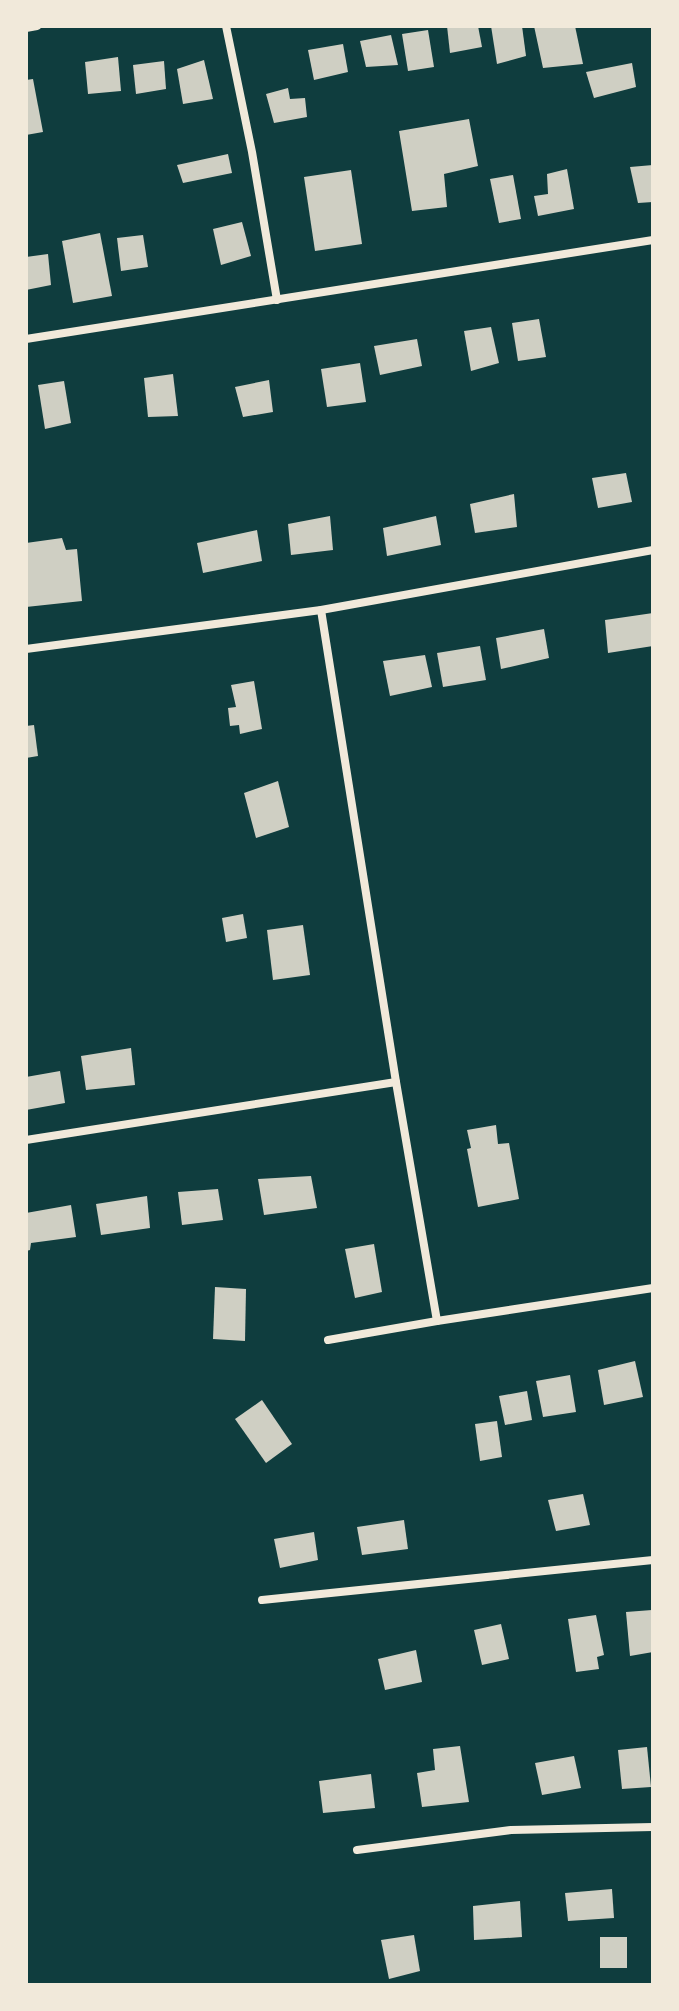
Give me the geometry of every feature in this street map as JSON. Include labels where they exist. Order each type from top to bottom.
[{"type":"street","points":[[26,28],[37,26]]},
{"type":"street","points":[[226,26],[252,152],[277,300]]},
{"type":"street","points":[[26,339],[653,240]]},
{"type":"street","points":[[26,649],[321,610],[653,550]]},
{"type":"street","points":[[321,610],[437,1321]]},
{"type":"street","points":[[26,1140],[396,1082]]},
{"type":"street","points":[[328,1340],[653,1288]]},
{"type":"street","points":[[262,1600],[653,1560]]},
{"type":"street","points":[[357,1850],[511,1830],[653,1827]]},
{"type":"building","points":[[447,26],[478,26],[482,47],[450,53]]},
{"type":"building","points":[[491,26],[522,26],[526,56],[497,64]]},
{"type":"building","points":[[534,26],[575,26],[583,64],[543,68]]},
{"type":"building","points":[[428,30],[434,67],[408,71],[402,34]]},
{"type":"building","points":[[391,35],[398,65],[366,67],[360,41]]},
{"type":"building","points":[[343,44],[348,72],[314,80],[308,50]]},
{"type":"building","points":[[118,57],[121,91],[88,94],[85,62]]},
{"type":"building","points":[[204,60],[213,99],[183,104],[177,69]]},
{"type":"building","points":[[164,61],[166,89],[136,94],[133,65]]},
{"type":"building","points":[[632,63],[636,87],[594,98],[586,72]]},
{"type":"building","points":[[33,79],[43,132],[26,135],[26,80]]},
{"type":"building","points":[[288,88],[290,99],[305,98],[307,117],[274,123],[266,94]]},
{"type":"building","points":[[469,119],[478,166],[444,174],[447,207],[412,211],[399,131]]},
{"type":"building","points":[[228,154],[232,173],[183,183],[177,165]]},
{"type":"building","points":[[653,165],[653,202],[638,203],[630,167]]},
{"type":"building","points":[[567,169],[574,209],[538,216],[534,196],[548,194],[547,174]]},
{"type":"building","points":[[351,170],[362,244],[315,251],[304,177]]},
{"type":"building","points":[[513,175],[521,219],[499,223],[490,179]]},
{"type":"building","points":[[242,222],[251,256],[221,265],[213,229]]},
{"type":"building","points":[[100,233],[112,296],[73,303],[62,241]]},
{"type":"building","points":[[143,235],[148,267],[121,271],[117,238]]},
{"type":"building","points":[[48,254],[51,285],[26,290],[26,257]]},
{"type":"building","points":[[539,319],[546,357],[518,361],[512,323]]},
{"type":"building","points":[[491,327],[499,363],[471,371],[464,331]]},
{"type":"building","points":[[417,339],[422,366],[380,375],[374,346]]},
{"type":"building","points":[[360,363],[366,402],[327,407],[321,369]]},
{"type":"building","points":[[173,374],[178,416],[148,417],[144,378]]},
{"type":"building","points":[[269,380],[273,412],[243,417],[235,387]]},
{"type":"building","points":[[64,381],[71,423],[45,429],[38,385]]},
{"type":"building","points":[[626,473],[632,502],[598,508],[592,478]]},
{"type":"building","points":[[514,494],[517,527],[475,533],[470,504]]},
{"type":"building","points":[[330,516],[333,550],[291,555],[288,524]]},
{"type":"building","points":[[436,516],[441,545],[387,556],[383,528]]},
{"type":"building","points":[[257,530],[262,561],[203,573],[197,543]]},
{"type":"building","points":[[62,538],[66,550],[77,549],[82,601],[26,607],[26,543]]},
{"type":"building","points":[[653,613],[653,646],[608,653],[605,620]]},
{"type":"building","points":[[544,629],[549,658],[501,669],[496,638]]},
{"type":"building","points":[[480,646],[486,680],[443,687],[437,653]]},
{"type":"building","points":[[425,655],[432,687],[390,696],[383,661]]},
{"type":"building","points":[[254,681],[262,729],[240,734],[239,725],[230,726],[228,708],[236,707],[231,685]]},
{"type":"building","points":[[34,725],[38,756],[26,758],[26,726]]},
{"type":"building","points":[[278,781],[289,827],[256,838],[244,793]]},
{"type":"building","points":[[243,914],[247,938],[226,942],[222,918]]},
{"type":"building","points":[[303,925],[310,975],[273,980],[267,930]]},
{"type":"building","points":[[131,1048],[135,1085],[86,1090],[81,1056]]},
{"type":"building","points":[[60,1071],[65,1103],[26,1110],[26,1077]]},
{"type":"building","points":[[496,1125],[498,1144],[509,1143],[519,1199],[478,1207],[467,1149],[471,1148],[467,1130]]},
{"type":"building","points":[[311,1176],[317,1208],[264,1215],[258,1179]]},
{"type":"building","points":[[218,1189],[223,1220],[182,1225],[178,1192]]},
{"type":"building","points":[[147,1196],[150,1228],[101,1235],[96,1204]]},
{"type":"building","points":[[71,1205],[76,1237],[31,1243],[30,1250],[26,1251],[26,1213]]},
{"type":"building","points":[[374,1244],[382,1292],[355,1298],[345,1249]]},
{"type":"building","points":[[215,1287],[246,1289],[245,1341],[213,1339]]},
{"type":"building","points":[[635,1361],[643,1397],[604,1405],[598,1370]]},
{"type":"building","points":[[570,1375],[576,1412],[543,1417],[536,1381]]},
{"type":"building","points":[[527,1391],[532,1420],[505,1425],[499,1396]]},
{"type":"building","points":[[262,1400],[292,1444],[266,1463],[235,1419]]},
{"type":"building","points":[[497,1421],[502,1457],[480,1461],[475,1424]]},
{"type":"building","points":[[583,1494],[590,1525],[556,1531],[548,1500]]},
{"type":"building","points":[[404,1520],[408,1549],[362,1555],[357,1527]]},
{"type":"building","points":[[314,1532],[318,1560],[280,1568],[274,1539]]},
{"type":"building","points":[[652,1610],[653,1652],[630,1656],[626,1612]]},
{"type":"building","points":[[596,1615],[604,1655],[597,1657],[599,1669],[576,1672],[568,1619]]},
{"type":"building","points":[[501,1624],[509,1659],[482,1665],[474,1630]]},
{"type":"building","points":[[416,1650],[422,1682],[385,1690],[378,1659]]},
{"type":"building","points":[[460,1746],[469,1802],[422,1807],[417,1773],[435,1770],[433,1749]]},
{"type":"building","points":[[647,1747],[651,1787],[622,1789],[618,1750]]},
{"type":"building","points":[[574,1756],[581,1788],[542,1795],[535,1763]]},
{"type":"building","points":[[371,1774],[375,1808],[323,1813],[319,1781]]},
{"type":"building","points":[[612,1889],[614,1918],[568,1921],[565,1893]]},
{"type":"building","points":[[520,1901],[522,1937],[474,1940],[473,1906]]},
{"type":"building","points":[[414,1935],[420,1971],[389,1979],[381,1940]]},
{"type":"building","points":[[600,1937],[627,1937],[627,1968],[600,1968]]}]
